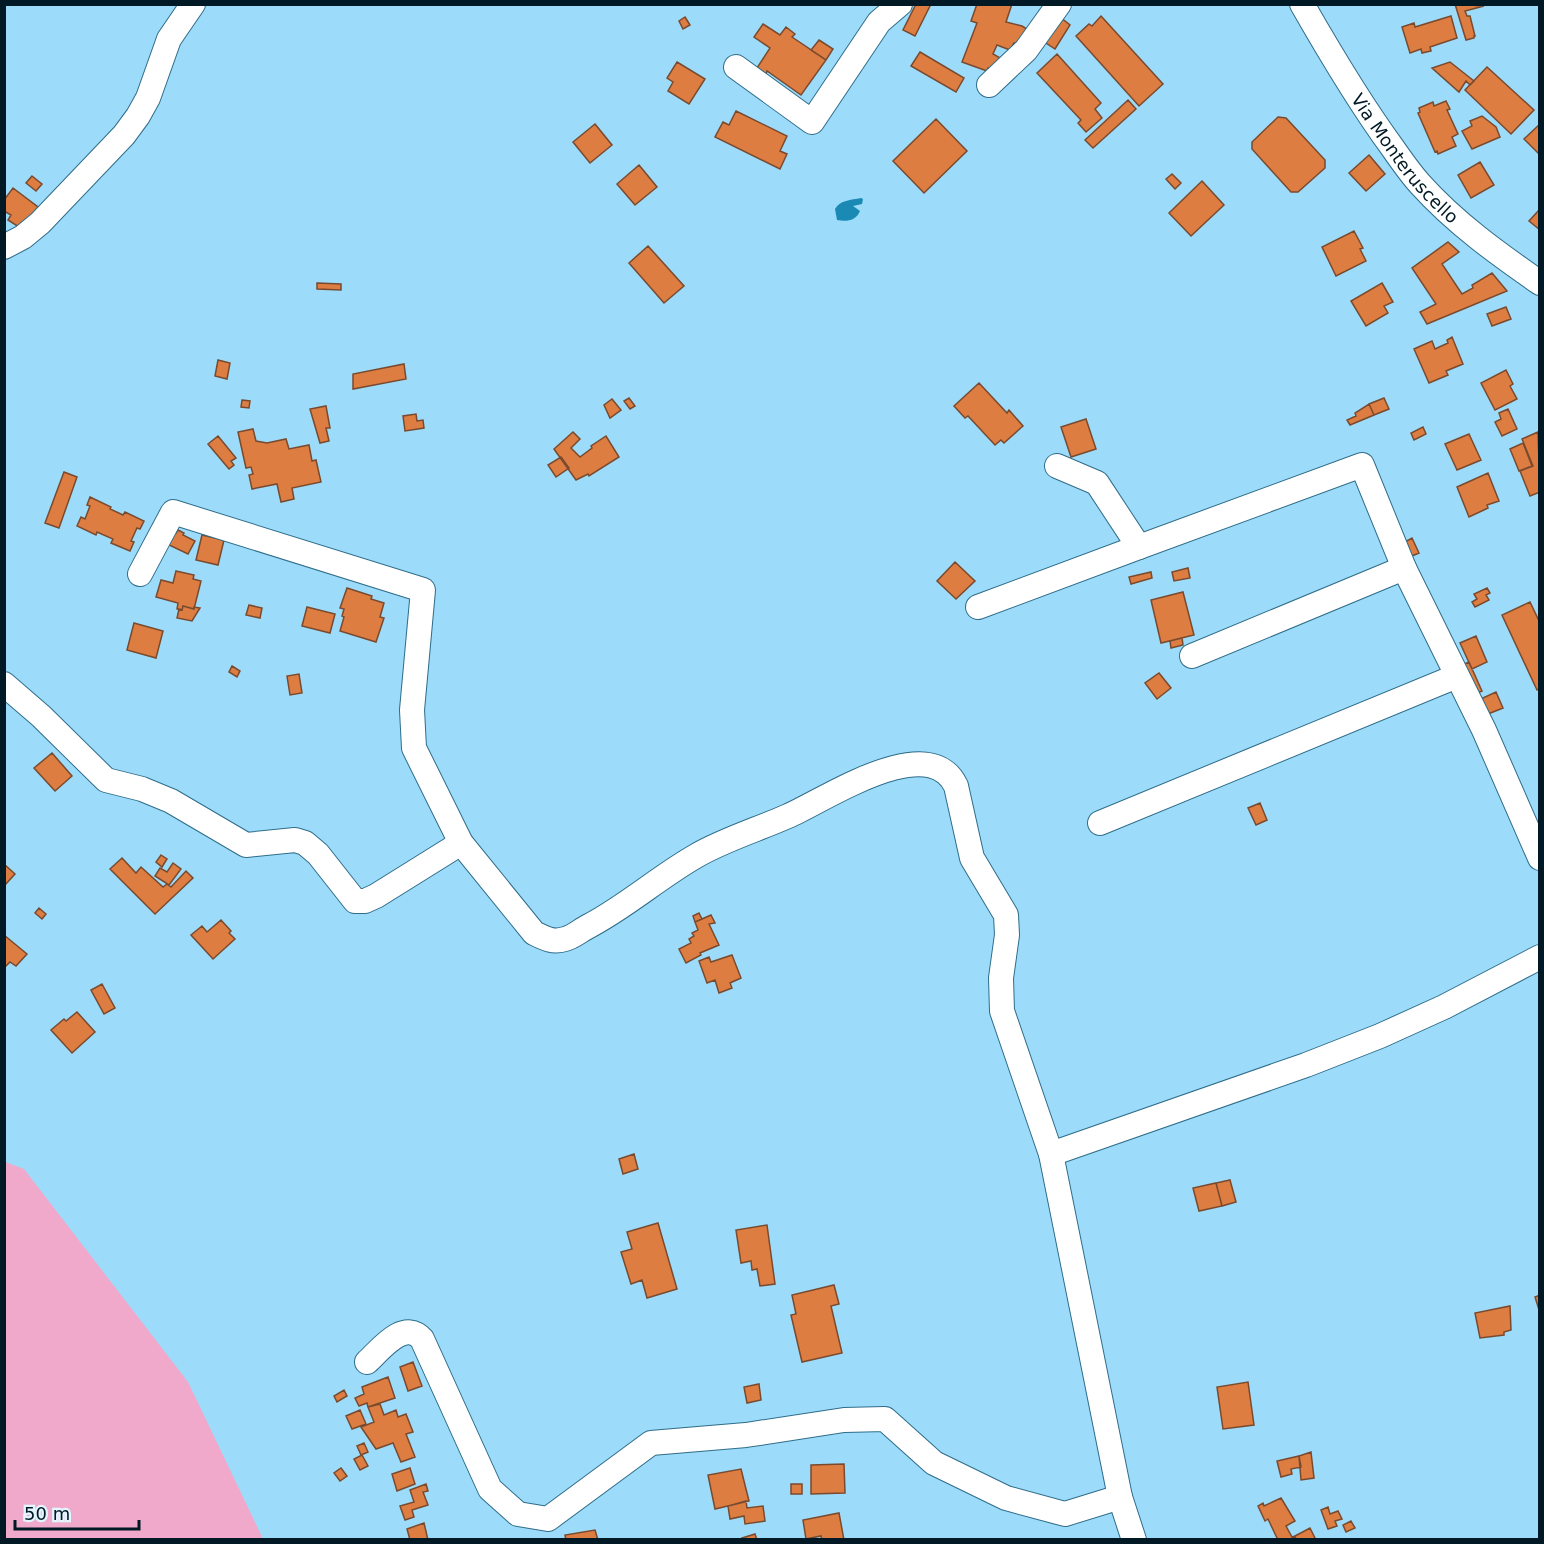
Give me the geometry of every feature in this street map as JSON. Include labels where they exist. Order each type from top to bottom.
[{"type":"street","points":[[4,247],[23,237],[40,223],[129,128],[148,98],[169,39],[193,4]]},
{"type":"street","points":[[736,67],[812,122],[879,22],[900,4]]},
{"type":"street","points":[[989,84],[1026,50],[1059,4]]},
{"type":"street","name":"Via Monteruscello","points":[[1302,4],[1337,65],[1418,183],[1497,254],[1539,283]]},
{"type":"street","points":[[978,607],[1362,465],[1404,568],[1484,730],[1539,858]]},
{"type":"street","points":[[1057,466],[1097,483],[1139,547]]},
{"type":"street","points":[[140,574],[173,512],[423,590],[412,710],[414,748],[461,843],[534,933],[549,940],[564,939],[608,916],[696,855],[791,815],[864,778],[893,768],[916,764],[942,769],[951,777],[956,786],[972,858],[1006,915],[1007,935],[1001,978],[1002,1011],[1051,1154],[1120,1497],[1134,1539]]},
{"type":"street","points":[[1192,656],[1404,568]]},
{"type":"street","points":[[1100,823],[1457,676]]},
{"type":"street","points":[[4,684],[41,716],[106,780],[142,789],[171,801],[246,845],[295,840],[305,843],[318,854],[355,901],[365,901],[376,896],[461,843]]},
{"type":"street","points":[[1051,1154],[1306,1065],[1380,1036],[1444,1008],[1539,957]]},
{"type":"street","points":[[367,1362],[398,1334],[409,1332],[418,1335],[490,1489],[518,1514],[548,1519],[651,1443],[746,1435],[844,1420],[885,1419],[934,1463],[1006,1498],[1065,1514],[1120,1497]]},
{"type":"shaded area","points":[[5,1162],[24,1169],[188,1382],[263,1539],[5,1539]]},
{"type":"water","points":[[863,199],[862,204],[853,206],[860,211],[856,217],[847,221],[837,220],[835,209],[837,206],[846,201]]},
{"type":"building","points":[[916,4],[931,4],[915,36],[903,30]]},
{"type":"building","points":[[977,4],[1012,4],[1006,22],[1022,26],[1030,31],[1022,46],[1014,43],[1010,50],[997,45],[993,54],[1002,59],[997,71],[988,68],[987,71],[962,62],[977,23],[971,21]]},
{"type":"building","points":[[1455,4],[1484,6],[1465,11],[1467,16],[1470,16],[1474,38],[1466,40]]},
{"type":"building","points":[[1101,16],[1163,84],[1139,106],[1076,36],[1089,24],[1092,26]]},
{"type":"building","points":[[1451,16],[1457,38],[1430,47],[1431,51],[1422,53],[1421,49],[1410,53],[1402,27],[1414,23],[1415,27]]},
{"type":"building","points":[[685,17],[690,25],[683,29],[679,21]]},
{"type":"building","points":[[1060,17],[1070,25],[1055,49],[1043,41]]},
{"type":"building","points":[[763,24],[780,35],[786,27],[795,34],[792,37],[826,60],[801,95],[767,71],[766,74],[757,68],[770,48],[754,37]]},
{"type":"building","points":[[819,40],[833,49],[826,60],[811,50]]},
{"type":"building","points":[[920,52],[964,78],[956,92],[911,66]]},
{"type":"building","points":[[1057,54],[1101,103],[1095,109],[1102,118],[1086,132],[1078,123],[1081,120],[1037,73]]},
{"type":"building","points":[[677,62],[705,79],[689,104],[668,91],[673,82],[667,78]]},
{"type":"building","points":[[1450,62],[1474,81],[1470,85],[1466,81],[1459,92],[1432,68]]},
{"type":"building","points":[[1487,67],[1534,110],[1511,134],[1465,90]]},
{"type":"building","points":[[1128,100],[1136,109],[1093,148],[1085,140]]},
{"type":"building","points":[[1446,101],[1450,109],[1447,110],[1458,134],[1452,137],[1456,146],[1438,154],[1437,151],[1435,152],[1418,113],[1419,108],[1433,102],[1434,106]]},
{"type":"building","points":[[736,111],[787,136],[780,151],[787,154],[780,169],[715,137],[723,122],[729,125]]},
{"type":"building","points":[[1482,116],[1496,127],[1500,137],[1472,149],[1462,131],[1472,126],[1470,121]]},
{"type":"building","points":[[1278,117],[1286,118],[1325,160],[1325,168],[1298,192],[1291,192],[1252,149],[1252,142]]},
{"type":"building","points":[[936,119],[967,151],[924,193],[893,161]]},
{"type":"building","points":[[595,124],[612,145],[590,163],[573,142]]},
{"type":"building","points":[[1540,124],[1540,155],[1524,139]]},
{"type":"building","points":[[1369,155],[1385,174],[1366,191],[1349,173]]},
{"type":"building","points":[[1480,162],[1494,185],[1471,198],[1458,175]]},
{"type":"building","points":[[639,165],[657,187],[635,205],[617,184]]},
{"type":"building","points":[[1172,174],[1181,183],[1175,189],[1166,179]]},
{"type":"building","points":[[32,176],[42,184],[36,191],[26,183]]},
{"type":"building","points":[[1202,181],[1224,205],[1191,236],[1169,213]]},
{"type":"building","points":[[13,188],[38,207],[22,229],[8,220],[11,215],[4,211],[4,200]]},
{"type":"building","points":[[1540,209],[1540,230],[1529,221]]},
{"type":"building","points":[[1354,231],[1363,248],[1360,249],[1366,261],[1336,276],[1322,247]]},
{"type":"building","points":[[1448,242],[1459,252],[1442,264],[1462,294],[1492,273],[1507,291],[1427,324],[1420,312],[1436,304],[1412,268]]},
{"type":"building","points":[[648,246],[684,286],[664,303],[629,263]]},
{"type":"building","points":[[317,283],[341,284],[341,290],[317,289]]},
{"type":"building","points":[[1382,283],[1393,302],[1384,306],[1388,313],[1366,326],[1351,301]]},
{"type":"building","points":[[1506,307],[1511,319],[1492,326],[1487,314]]},
{"type":"building","points":[[1452,337],[1463,364],[1446,371],[1448,375],[1429,383],[1414,349],[1432,341],[1435,349],[1448,343],[1447,340]]},
{"type":"building","points":[[218,360],[230,363],[227,379],[215,376]]},
{"type":"building","points":[[404,364],[406,379],[353,389],[353,374]]},
{"type":"building","points":[[1506,370],[1513,384],[1510,386],[1517,399],[1495,410],[1481,383]]},
{"type":"building","points":[[979,383],[1007,413],[1009,410],[1023,426],[1004,443],[1001,440],[995,445],[968,416],[965,418],[954,406]]},
{"type":"building","points":[[629,398],[635,406],[630,409],[624,401]]},
{"type":"building","points":[[1384,398],[1389,409],[1374,415],[1369,404]]},
{"type":"building","points":[[612,399],[621,410],[610,418],[604,405]]},
{"type":"building","points":[[242,400],[250,401],[249,408],[241,407]]},
{"type":"building","points":[[1369,404],[1374,415],[1350,425],[1347,420],[1356,416],[1355,413]]},
{"type":"building","points":[[326,406],[330,428],[326,428],[329,441],[320,443],[310,409]]},
{"type":"building","points":[[1508,409],[1517,429],[1502,436],[1495,422],[1501,419],[1499,413]]},
{"type":"building","points":[[416,414],[417,421],[423,420],[424,428],[405,431],[403,416]]},
{"type":"building","points":[[1086,419],[1096,449],[1071,457],[1061,427]]},
{"type":"building","points":[[1423,427],[1426,434],[1414,440],[1411,433]]},
{"type":"building","points":[[253,429],[256,441],[267,443],[286,439],[289,449],[309,445],[312,461],[316,460],[321,482],[292,488],[294,499],[281,502],[277,484],[252,489],[249,475],[253,474],[251,467],[246,468],[238,432]]},
{"type":"building","points":[[573,432],[580,439],[571,448],[580,457],[606,436],[619,457],[589,476],[588,474],[576,480],[554,449]]},
{"type":"building","points":[[1538,432],[1540,492],[1530,496],[1520,471],[1533,466],[1522,439]]},
{"type":"building","points":[[1469,434],[1481,460],[1457,470],[1445,444]]},
{"type":"building","points":[[218,436],[236,458],[231,461],[234,465],[229,469],[208,444]]},
{"type":"building","points":[[1523,443],[1532,466],[1519,471],[1510,449]]},
{"type":"building","points":[[561,457],[569,468],[556,477],[548,465]]},
{"type":"building","points":[[64,472],[77,477],[59,528],[45,523]]},
{"type":"building","points":[[1488,473],[1499,501],[1487,505],[1488,508],[1469,517],[1457,487]]},
{"type":"building","points":[[90,497],[123,515],[125,512],[144,521],[140,529],[137,528],[131,541],[134,542],[130,551],[111,543],[113,539],[97,532],[96,535],[77,526],[81,517],[85,519],[90,506],[87,505]]},
{"type":"building","points":[[178,530],[195,541],[188,554],[167,544],[174,532]]},
{"type":"building","points":[[202,535],[224,540],[218,565],[196,560]]},
{"type":"building","points":[[1412,538],[1419,553],[1407,558],[1401,544]]},
{"type":"building","points":[[955,562],[975,581],[956,599],[937,581]]},
{"type":"building","points":[[1188,568],[1190,578],[1174,581],[1172,572]]},
{"type":"building","points":[[176,571],[194,575],[193,579],[201,581],[194,609],[183,606],[182,610],[177,609],[178,603],[156,597],[161,580],[173,583]]},
{"type":"building","points":[[1151,572],[1152,578],[1131,584],[1129,577]]},
{"type":"building","points":[[347,588],[372,596],[371,599],[384,603],[380,617],[384,618],[376,642],[340,631],[344,609],[340,608]]},
{"type":"building","points":[[1487,588],[1490,593],[1486,595],[1489,600],[1475,607],[1472,602],[1477,599],[1474,594]]},
{"type":"building","points":[[1183,592],[1194,635],[1161,643],[1151,600]]},
{"type":"building","points":[[1530,602],[1540,623],[1540,688],[1537,690],[1502,615]]},
{"type":"building","points":[[249,605],[262,608],[260,618],[246,615]]},
{"type":"building","points":[[183,606],[200,608],[192,621],[177,618],[179,609],[182,610]]},
{"type":"building","points":[[307,607],[335,614],[330,633],[302,626]]},
{"type":"building","points":[[134,623],[163,631],[156,658],[127,650]]},
{"type":"building","points":[[1476,636],[1487,662],[1472,669],[1460,643]]},
{"type":"building","points":[[1182,638],[1183,645],[1171,648],[1170,641]]},
{"type":"building","points":[[1469,662],[1482,691],[1472,695],[1460,666]]},
{"type":"building","points":[[232,666],[240,671],[237,677],[229,672]]},
{"type":"building","points":[[1159,673],[1171,688],[1157,699],[1145,683]]},
{"type":"building","points":[[299,674],[302,693],[290,695],[287,676]]},
{"type":"building","points":[[1496,692],[1503,708],[1483,716],[1476,701]]},
{"type":"building","points":[[52,753],[72,776],[55,791],[34,768]]},
{"type":"building","points":[[1260,803],[1267,820],[1256,825],[1248,808]]},
{"type":"building","points":[[161,855],[167,859],[162,867],[156,862]]},
{"type":"building","points":[[122,858],[136,873],[141,867],[163,887],[167,884],[171,887],[186,871],[193,878],[155,914],[110,869]]},
{"type":"building","points":[[173,863],[181,869],[169,885],[155,876],[160,868],[167,872]]},
{"type":"building","points":[[4,864],[15,874],[4,886]]},
{"type":"building","points":[[39,908],[46,914],[42,919],[35,913]]},
{"type":"building","points":[[699,913],[702,919],[695,922],[693,916]]},
{"type":"building","points":[[711,915],[715,923],[709,924],[719,945],[700,953],[701,955],[686,963],[679,949],[691,943],[689,939],[694,936],[692,933],[698,930],[695,922]]},
{"type":"building","points":[[221,920],[235,939],[213,959],[191,935],[202,926],[207,932]]},
{"type":"building","points":[[4,935],[27,954],[16,966],[10,962],[4,968]]},
{"type":"building","points":[[732,955],[741,978],[730,983],[732,988],[719,993],[715,980],[707,983],[699,961],[709,957],[711,962]]},
{"type":"building","points":[[102,984],[115,1008],[104,1014],[91,990]]},
{"type":"building","points":[[77,1012],[95,1032],[72,1053],[51,1030]]},
{"type":"building","points":[[634,1154],[638,1169],[623,1174],[619,1159]]},
{"type":"building","points":[[1230,1180],[1236,1202],[1222,1206],[1216,1183]]},
{"type":"building","points":[[1216,1183],[1222,1206],[1199,1211],[1193,1188]]},
{"type":"building","points":[[658,1223],[677,1289],[647,1298],[642,1280],[631,1284],[621,1252],[632,1249],[627,1232]]},
{"type":"building","points":[[767,1225],[775,1284],[760,1286],[757,1269],[752,1270],[751,1261],[741,1263],[736,1230]]},
{"type":"building","points":[[834,1285],[839,1304],[831,1306],[842,1353],[802,1362],[791,1315],[796,1314],[792,1295]]},
{"type":"building","points":[[1540,1295],[1540,1313],[1535,1297]]},
{"type":"building","points":[[1510,1306],[1511,1330],[1504,1332],[1504,1335],[1480,1338],[1475,1313]]},
{"type":"building","points":[[413,1362],[422,1386],[408,1391],[400,1367]]},
{"type":"building","points":[[388,1377],[395,1398],[368,1407],[367,1403],[359,1406],[355,1398],[364,1394],[362,1387]]},
{"type":"building","points":[[1248,1382],[1254,1425],[1223,1429],[1217,1387]]},
{"type":"building","points":[[759,1384],[761,1400],[747,1403],[744,1387]]},
{"type":"building","points":[[344,1390],[347,1396],[337,1402],[334,1396]]},
{"type":"building","points":[[380,1404],[384,1415],[396,1410],[398,1417],[406,1414],[413,1432],[406,1434],[415,1457],[401,1462],[393,1443],[376,1449],[361,1427],[374,1422],[368,1407]]},
{"type":"building","points":[[360,1410],[366,1424],[352,1429],[346,1416]]},
{"type":"building","points":[[364,1443],[368,1452],[361,1455],[357,1446]]},
{"type":"building","points":[[1311,1452],[1314,1478],[1301,1480],[1299,1456]]},
{"type":"building","points":[[362,1455],[368,1466],[360,1470],[354,1459]]},
{"type":"building","points":[[1299,1456],[1301,1467],[1291,1469],[1292,1474],[1281,1477],[1277,1461]]},
{"type":"building","points":[[844,1464],[845,1493],[811,1494],[811,1465]]},
{"type":"building","points":[[341,1468],[347,1476],[340,1481],[334,1473]]},
{"type":"building","points":[[410,1468],[415,1484],[397,1491],[392,1474]]},
{"type":"building","points":[[741,1469],[749,1501],[715,1509],[708,1475]]},
{"type":"building","points":[[426,1484],[428,1491],[423,1492],[428,1505],[412,1510],[414,1517],[405,1520],[400,1506],[414,1502],[410,1490]]},
{"type":"building","points":[[791,1484],[802,1484],[802,1494],[791,1494]]},
{"type":"building","points":[[1281,1498],[1295,1521],[1286,1526],[1296,1540],[1278,1540],[1268,1519],[1265,1521],[1258,1506],[1263,1503],[1264,1506]]},
{"type":"building","points":[[746,1501],[747,1508],[763,1506],[765,1521],[745,1524],[744,1516],[730,1519],[728,1506]]},
{"type":"building","points":[[1328,1507],[1330,1514],[1338,1511],[1342,1519],[1335,1521],[1337,1526],[1328,1529],[1321,1510]]},
{"type":"building","points":[[839,1513],[844,1540],[822,1540],[821,1536],[806,1539],[803,1520]]},
{"type":"building","points":[[1351,1521],[1355,1528],[1346,1532],[1343,1525]]},
{"type":"building","points":[[424,1523],[428,1540],[410,1540],[407,1529]]},
{"type":"building","points":[[1310,1528],[1316,1540],[1296,1540],[1295,1536]]},
{"type":"building","points":[[595,1530],[598,1540],[566,1540],[565,1535]]},
{"type":"building","points":[[755,1534],[757,1540],[743,1540],[742,1538]]}]
